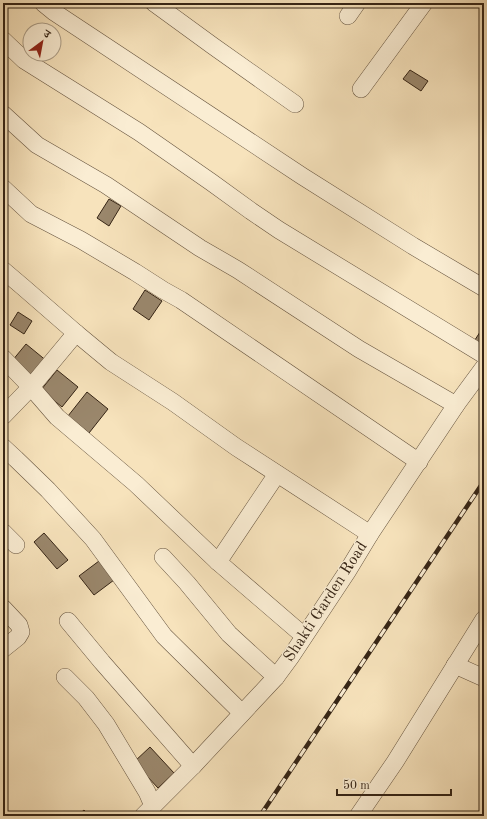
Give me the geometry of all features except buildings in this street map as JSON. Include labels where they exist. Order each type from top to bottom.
[{"type":"street","points":[[43,3],[54,12],[302,176],[413,246],[484,288]]},
{"type":"street","points":[[154,3],[295,104]]},
{"type":"street","points":[[361,89],[424,3]]},
{"type":"street","points":[[3,40],[24,60],[139,132],[268,222],[484,355]]},
{"type":"street","points":[[3,114],[37,145],[106,185],[200,248],[238,270],[359,349],[456,405]]},
{"type":"street","points":[[3,188],[31,214],[81,240],[181,300],[419,462]]},
{"type":"street","points":[[3,270],[111,362],[173,402],[236,447],[370,534]]},
{"type":"street","points":[[3,416],[31,387],[76,332]]},
{"type":"street","points":[[3,358],[57,417],[136,484],[218,562],[304,636]]},
{"type":"street","name":"Shakti Garden Road","points":[[148,811],[194,766],[276,677],[347,572],[370,534],[456,405],[484,367]]},
{"type":"street","points":[[3,448],[48,490],[93,539],[164,636],[242,713]]},
{"type":"street","points":[[218,562],[277,474]]},
{"type":"street","points":[[3,532],[16,545]]},
{"type":"street","points":[[163,557],[229,634],[276,677]]},
{"type":"street","points":[[3,608],[19,625],[21,632],[18,637],[3,649]]},
{"type":"street","points":[[358,816],[394,762],[484,619]]},
{"type":"street","points":[[68,620],[102,662],[194,766]]},
{"type":"street","points":[[455,665],[484,678]]},
{"type":"street","points":[[65,676],[86,698],[106,724],[124,752],[147,792],[148,811]]},
{"type":"railway","points":[[260,816],[484,481]]}]
